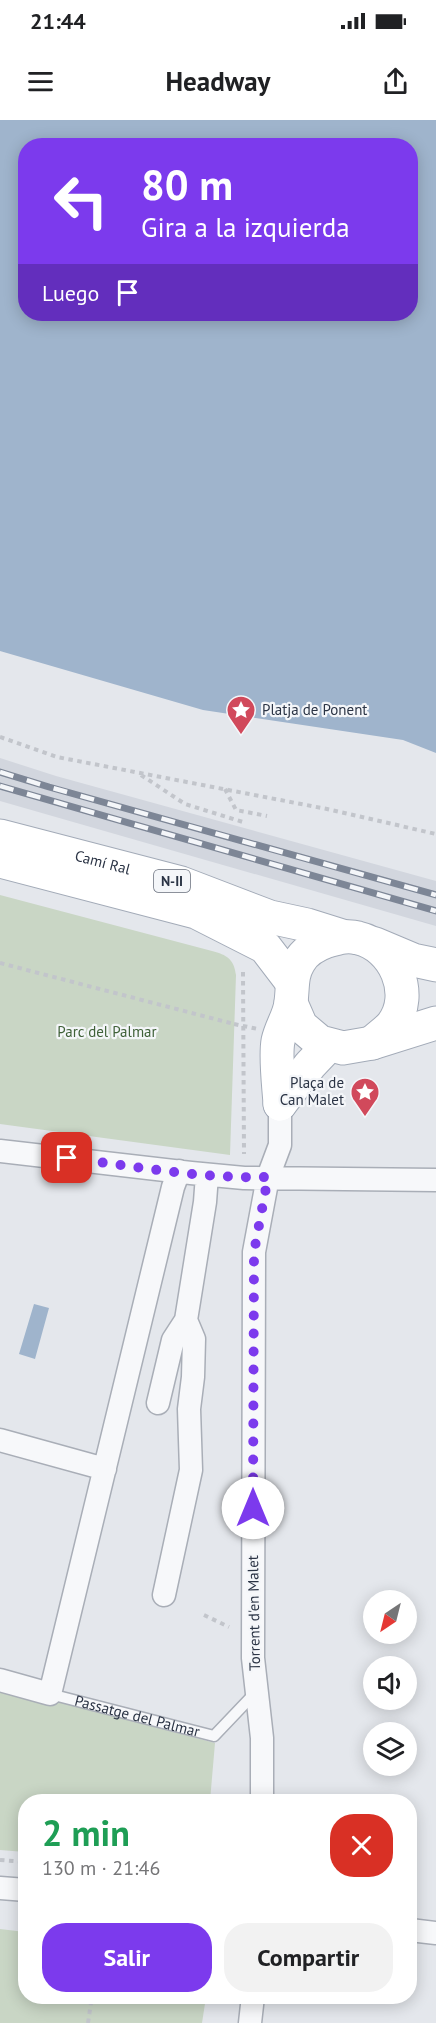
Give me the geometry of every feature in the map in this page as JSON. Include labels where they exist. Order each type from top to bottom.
[{"type":"main road","name":"Camí Ral","points":[[0,836],[181,883],[270,917],[342,936]]},
{"type":"main road","name":"Camí Ral","points":[[0,861],[196,912],[265,947],[291,992]]},
{"type":"main road","name":"N-II","points":[[342,936],[358,937],[374,944],[384,952],[395,965],[402,988],[400,1007],[393,1024],[372,1043]]},
{"type":"main road","points":[[280,1104],[278,1042],[299,962],[314,946],[342,936]]},
{"type":"main road","points":[[374,944],[413,960],[436,965]]},
{"type":"main road","name":"N-II","points":[[291,992],[301,1026],[320,1042],[329,1045]]},
{"type":"main road","points":[[280,1104],[310,1065],[329,1045],[343,1048],[372,1043],[436,1023]]},
{"type":"street","name":"Torrent d'en Malet","points":[[262,1794],[262,1738],[253,1658],[254,1252],[268,1177],[280,1145],[280,1104]]},
{"type":"street","points":[[0,1150],[207,1175],[436,1180]]},
{"type":"street","points":[[50,1694],[173,1187],[179,1171]]},
{"type":"street","points":[[158,1403],[173,1340],[186,1320],[205,1202],[207,1175]]},
{"type":"street","points":[[164,1595],[191,1470],[189,1409],[194,1339],[186,1320]]},
{"type":"street","points":[[0,1440],[105,1469]]},
{"type":"street","name":"Passatge del Palmar","points":[[0,1680],[50,1694]]},
{"type":"street","points":[[0,1888],[18,1889]]},
{"type":"street","points":[[417,1931],[436,1933]]},
{"type":"street","points":[[250,2023],[252,2004]]},
{"type":"lane","name":"Passatge del Palmar","points":[[50,1694],[214,1736],[257,1691]]},
{"type":"path","points":[[0,737],[57,757],[327,809],[436,834]]},
{"type":"path","points":[[139,773],[185,804],[246,823]]},
{"type":"path","points":[[225,789],[236,810],[267,816]]},
{"type":"path","points":[[0,963],[258,1029]]},
{"type":"path","points":[[243,972],[244,1153]]},
{"type":"path","points":[[204,1616],[229,1627]]},
{"type":"path","points":[[0,1860],[18,1861]]},
{"type":"path","points":[[88,2023],[91,2004]]},
{"type":"shaded area","points":[[0,758],[56,776],[436,881],[436,926],[0,801]]},
{"type":"green space","name":"Parc del Palmar","points":[[0,895],[212,951],[226,956],[231,961],[236,975],[230,1155],[0,1124]]},
{"type":"green space","points":[[0,1686],[215,1743],[211,1794],[18,1794],[18,1851],[0,1850]]},
{"type":"green space","points":[[0,1929],[18,1931],[18,2004],[205,2004],[202,2023],[0,2023]]},
{"type":"water","points":[[0,120],[436,120],[436,753],[403,740],[203,710],[0,651]]},
{"type":"water","points":[[34,1304],[49,1308],[35,1359],[19,1354]]},
{"type":"railway","points":[[0,772],[436,895]]},
{"type":"railway","points":[[0,786],[436,911]]},
{"type":"place","name":"Platja de Ponent","points":[[241,736]]},
{"type":"place","name":"Plaça de Can Malet","points":[[365,1118]]},
{"type":"route","points":[[67,1158],[191,1173],[244,1178],[268,1177],[254,1252],[253,1508]]}]
